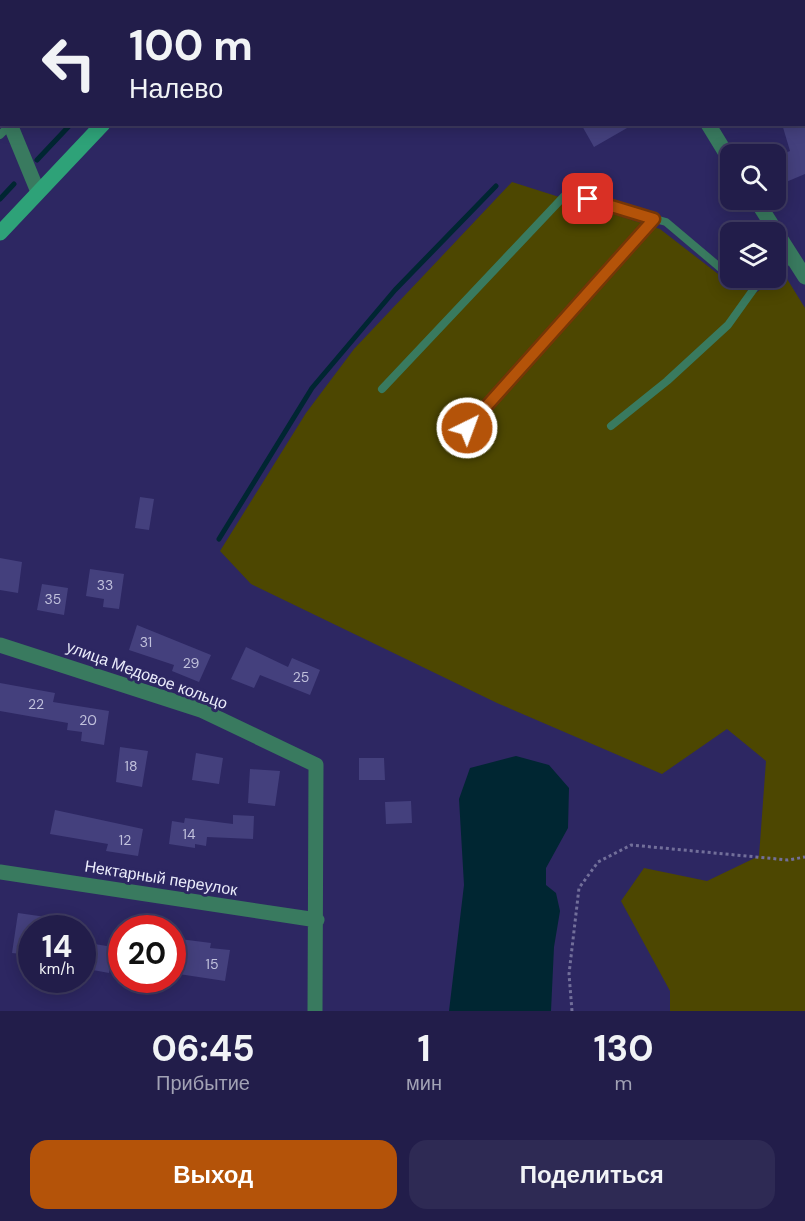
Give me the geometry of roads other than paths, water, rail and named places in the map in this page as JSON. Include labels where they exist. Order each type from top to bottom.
[{"type":"main road","points":[[0,234],[101,126]]},
{"type":"street","points":[[10,126],[38,192]]},
{"type":"street","points":[[709,126],[720,144]]},
{"type":"street","points":[[763,210],[805,277]]},
{"type":"street","name":"улица Медовое кольцо","points":[[0,645],[201,710],[316,765],[315,1011]]},
{"type":"street","name":"Нектарный переулок","points":[[0,872],[316,920]]},
{"type":"lane","points":[[382,389],[568,192],[666,222],[720,267]]},
{"type":"lane","points":[[452,446],[654,219]]},
{"type":"lane","points":[[786,263],[794,258]]},
{"type":"lane","points":[[611,426],[667,381],[728,325],[755,288]]},
{"type":"water","points":[[516,756],[549,765],[569,788],[568,828],[546,868],[546,885],[556,893],[560,911],[554,947],[551,1011],[449,1011],[464,885],[459,799],[470,768]]},
{"type":"waterway","points":[[37,160],[69,126]]},
{"type":"waterway","points":[[0,199],[14,184]]},
{"type":"waterway","points":[[219,539],[312,388],[395,290],[496,186]]}]
